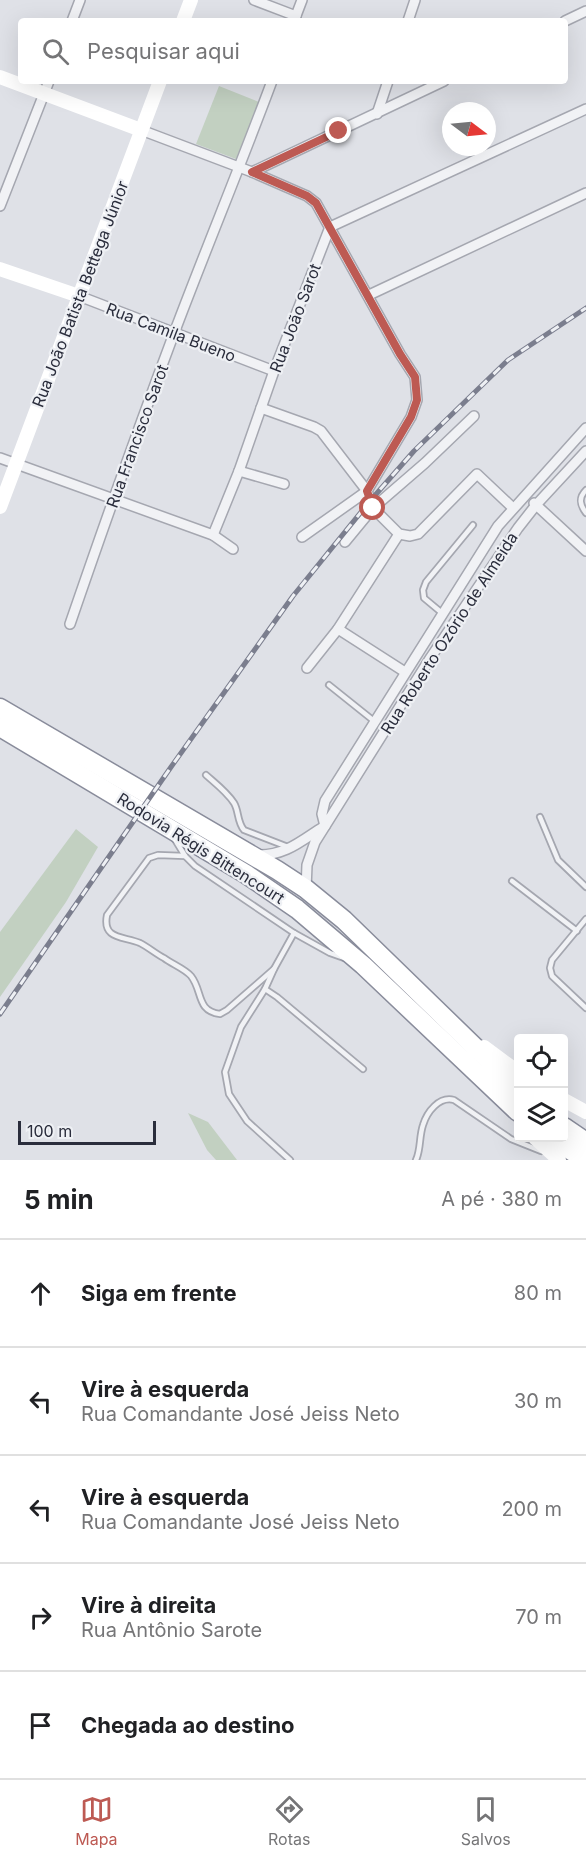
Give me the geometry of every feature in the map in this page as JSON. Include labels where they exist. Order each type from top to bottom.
[{"type":"highway","name":"Rodovia Régis Bittencourt","points":[[0,708],[252,855],[306,890],[364,938],[518,1088]]},
{"type":"highway","name":"Rodovia Régis Bittencourt","points":[[0,727],[272,891],[363,965],[514,1107]]},
{"type":"highway","points":[[568,1130],[586,1142]]},
{"type":"highway","points":[[559,1142],[585,1160]]},
{"type":"main road","points":[[184,18],[191,0]]},
{"type":"main road","points":[[0,78],[18,82]]},
{"type":"main road","points":[[31,84],[46,87],[141,130]]},
{"type":"main road","name":"Rua João Batista Bettega Júnior","points":[[0,507],[159,84]]},
{"type":"main road","name":"Rua Camila Bueno","points":[[0,269],[79,296]]},
{"type":"main road","points":[[444,1017],[514,1068]]},
{"type":"main road","points":[[455,1053],[514,1117]]},
{"type":"main road","points":[[568,1102],[586,1112]]},
{"type":"main road","points":[[540,1142],[557,1158]]},
{"type":"street","points":[[73,18],[80,0]]},
{"type":"street","points":[[254,0],[295,18],[302,0]]},
{"type":"street","points":[[409,18],[415,0]]},
{"type":"street","points":[[568,20],[586,11]]},
{"type":"street","name":"Rua Francisco Sarot","points":[[70,624],[113,498],[174,334],[271,84]]},
{"type":"street","points":[[377,114],[387,84]]},
{"type":"street","points":[[252,172],[438,84]]},
{"type":"street","points":[[0,206],[46,87]]},
{"type":"street","points":[[330,227],[586,109]]},
{"type":"street","points":[[141,130],[252,172],[307,196],[316,203],[415,377],[417,400],[411,417],[367,491],[302,537]]},
{"type":"street","points":[[369,295],[586,193]]},
{"type":"street","name":"Rua João Sarot","points":[[213,535],[330,227]]},
{"type":"street","name":"Rua Camila Bueno","points":[[79,296],[274,371]]},
{"type":"street","points":[[261,408],[321,431],[367,491],[373,508],[399,534],[410,536],[418,534],[477,474],[513,508]]},
{"type":"street","points":[[345,542],[373,508],[474,416]]},
{"type":"street","points":[[325,826],[322,807],[325,801],[498,526],[586,428]]},
{"type":"street","name":"Rua Roberto Ozório de Almeida","points":[[306,890],[307,865],[315,842],[454,621],[518,528],[586,451]]},
{"type":"street","points":[[0,458],[213,535],[233,549]]},
{"type":"street","points":[[550,467],[562,478]]},
{"type":"street","points":[[239,471],[284,484]]},
{"type":"street","points":[[526,495],[586,551]]},
{"type":"street","points":[[307,668],[338,629],[399,534]]},
{"type":"street","points":[[442,613],[454,621]]},
{"type":"street","points":[[338,629],[405,672]]},
{"type":"street","points":[[374,721],[385,730]]},
{"type":"street","name":"Rua Roberto Ozório de Almeida","points":[[252,855],[273,855],[291,848],[325,826]]},
{"type":"lane","points":[[586,490],[582,494],[580,506],[586,513]]},
{"type":"lane","points":[[442,613],[424,598],[423,590],[426,582],[473,525]]},
{"type":"lane","points":[[329,685],[374,721]]},
{"type":"lane","points":[[206,775],[232,800],[244,830],[291,848]]},
{"type":"lane","points":[[540,817],[558,860],[586,887]]},
{"type":"lane","points":[[167,826],[185,856],[195,866],[294,933],[330,953],[363,965]]},
{"type":"lane","points":[[185,856],[158,855],[149,858],[106,915],[105,924],[108,932],[140,943],[190,975],[196,984],[200,998],[212,1013],[220,1014],[227,1010],[274,969]]},
{"type":"lane","points":[[512,881],[577,931]]},
{"type":"lane","points":[[586,919],[552,960],[550,968],[552,976],[586,1008]]},
{"type":"lane","points":[[290,1160],[247,1121],[229,1094],[225,1072],[241,1027],[265,989],[294,933]]},
{"type":"lane","points":[[265,989],[363,1069]]},
{"type":"lane","points":[[416,1160],[420,1149],[422,1126],[430,1111],[442,1099],[447,1098],[454,1100],[511,1139],[557,1158]]},
{"type":"green space","points":[[219,86],[259,102],[236,159],[196,144]]},
{"type":"green space","points":[[76,829],[98,847],[66,902],[0,997],[0,932]]},
{"type":"green space","points":[[188,1113],[208,1122],[237,1160],[216,1160],[207,1150]]},
{"type":"railway","points":[[0,1014],[293,596],[370,501],[414,451],[508,360],[586,308]]},
{"type":"route","points":[[339,131],[252,172],[307,196],[316,203],[415,377],[417,400],[411,417],[367,491],[373,508]]}]
